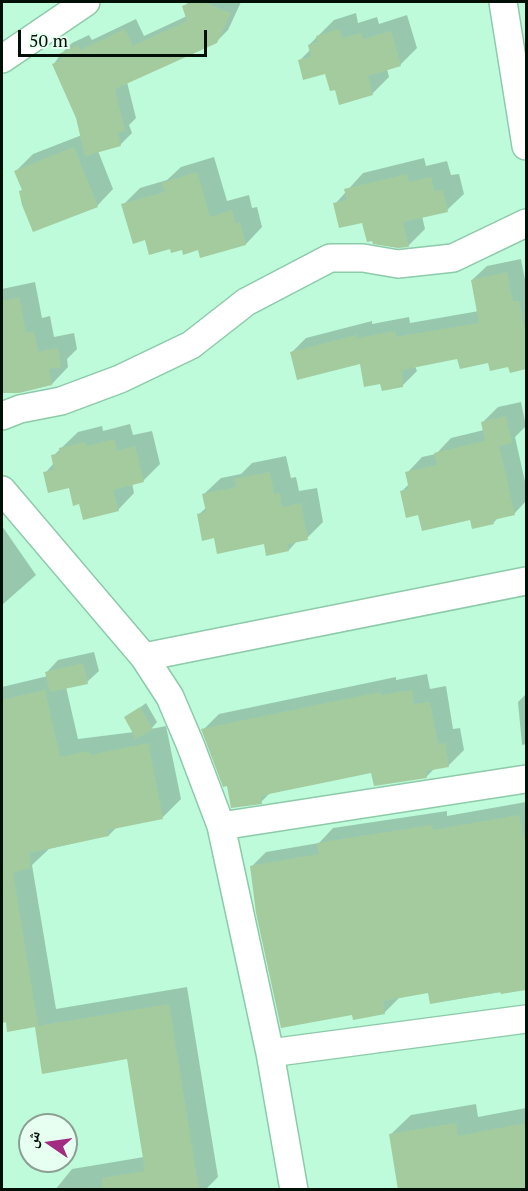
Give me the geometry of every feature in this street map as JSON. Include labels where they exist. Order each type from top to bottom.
[{"type":"street","points":[[2,59],[86,2]]},
{"type":"street","points":[[503,2],[526,146]]},
{"type":"street","points":[[2,416],[20,409],[61,401],[120,380],[191,345],[246,302],[330,258],[363,258],[398,264],[453,258],[526,223]]},
{"type":"street","points":[[2,490],[144,657],[170,697],[221,826],[270,1053],[294,1190]]},
{"type":"street","points":[[144,657],[526,581]]},
{"type":"street","points":[[221,826],[526,779]]},
{"type":"street","points":[[270,1053],[526,1019]]},
{"type":"building","points":[[193,2],[204,2],[231,13],[217,43],[115,89],[125,131],[118,133],[121,146],[85,156],[76,118],[52,64],[62,60],[59,54],[78,45],[80,50],[125,29],[133,46],[187,21],[182,6]]},
{"type":"building","points":[[339,29],[342,38],[361,33],[363,39],[391,31],[401,66],[368,76],[373,95],[339,105],[335,90],[330,91],[325,74],[303,80],[298,60],[311,57],[308,45],[318,42],[316,36]]},
{"type":"building","points":[[74,147],[98,207],[33,232],[22,205],[19,191],[22,190],[14,171]]},
{"type":"building","points":[[197,172],[210,217],[232,210],[236,224],[240,222],[246,245],[200,258],[198,250],[183,255],[182,250],[171,253],[170,249],[149,255],[145,240],[133,244],[121,204],[165,192],[162,183]]},
{"type":"building","points":[[407,174],[409,182],[431,177],[434,191],[443,190],[448,212],[403,222],[409,247],[398,248],[373,244],[372,241],[367,242],[362,223],[339,228],[333,203],[347,200],[344,189]]},
{"type":"building","points":[[507,272],[513,302],[519,301],[524,327],[526,326],[526,369],[510,373],[508,367],[490,371],[488,363],[460,369],[457,359],[402,370],[403,387],[382,391],[380,384],[364,387],[360,364],[297,380],[290,352],[357,335],[358,338],[395,331],[396,337],[479,323],[471,280]]},
{"type":"building","points":[[19,297],[26,333],[34,332],[38,352],[58,348],[61,367],[49,369],[52,385],[19,393],[3,393],[2,301]]},
{"type":"building","points":[[506,416],[512,443],[499,446],[515,515],[493,520],[494,524],[472,529],[470,520],[422,531],[418,515],[406,518],[400,491],[409,489],[405,472],[437,465],[434,453],[485,441],[481,422]]},
{"type":"building","points":[[114,439],[117,451],[135,446],[144,482],[113,490],[119,511],[83,520],[79,504],[73,506],[69,488],[48,493],[43,472],[54,470],[51,455],[60,453],[59,448],[86,442],[87,446]]},
{"type":"building","points":[[270,472],[274,494],[280,493],[282,507],[301,503],[308,540],[288,544],[289,551],[266,556],[264,544],[217,554],[214,538],[202,541],[197,514],[206,512],[202,494],[236,487],[234,479]]},
{"type":"building","points":[[83,663],[88,684],[50,692],[45,672]]},
{"type":"building","points":[[45,690],[60,757],[89,751],[90,755],[148,743],[163,819],[108,830],[109,836],[29,853],[31,868],[13,872],[38,1026],[169,1004],[199,1190],[103,1190],[102,1178],[145,1171],[127,1059],[42,1074],[35,1027],[7,1032],[6,1022],[2,1023],[2,700]]},
{"type":"building","points":[[412,690],[414,704],[430,702],[438,744],[445,743],[449,767],[426,771],[427,778],[374,786],[371,773],[269,794],[261,797],[262,804],[231,808],[227,786],[223,787],[201,729],[380,692],[381,695]]},
{"type":"building","points":[[140,707],[153,729],[136,739],[124,717]]},
{"type":"building","points":[[519,815],[523,837],[526,837],[526,990],[430,1004],[428,993],[383,1001],[385,1014],[353,1020],[352,1015],[281,1028],[256,913],[250,866],[319,854],[317,843],[432,825],[433,830]]},
{"type":"building","points":[[456,1123],[458,1136],[526,1123],[526,1190],[398,1190],[389,1134]]}]
